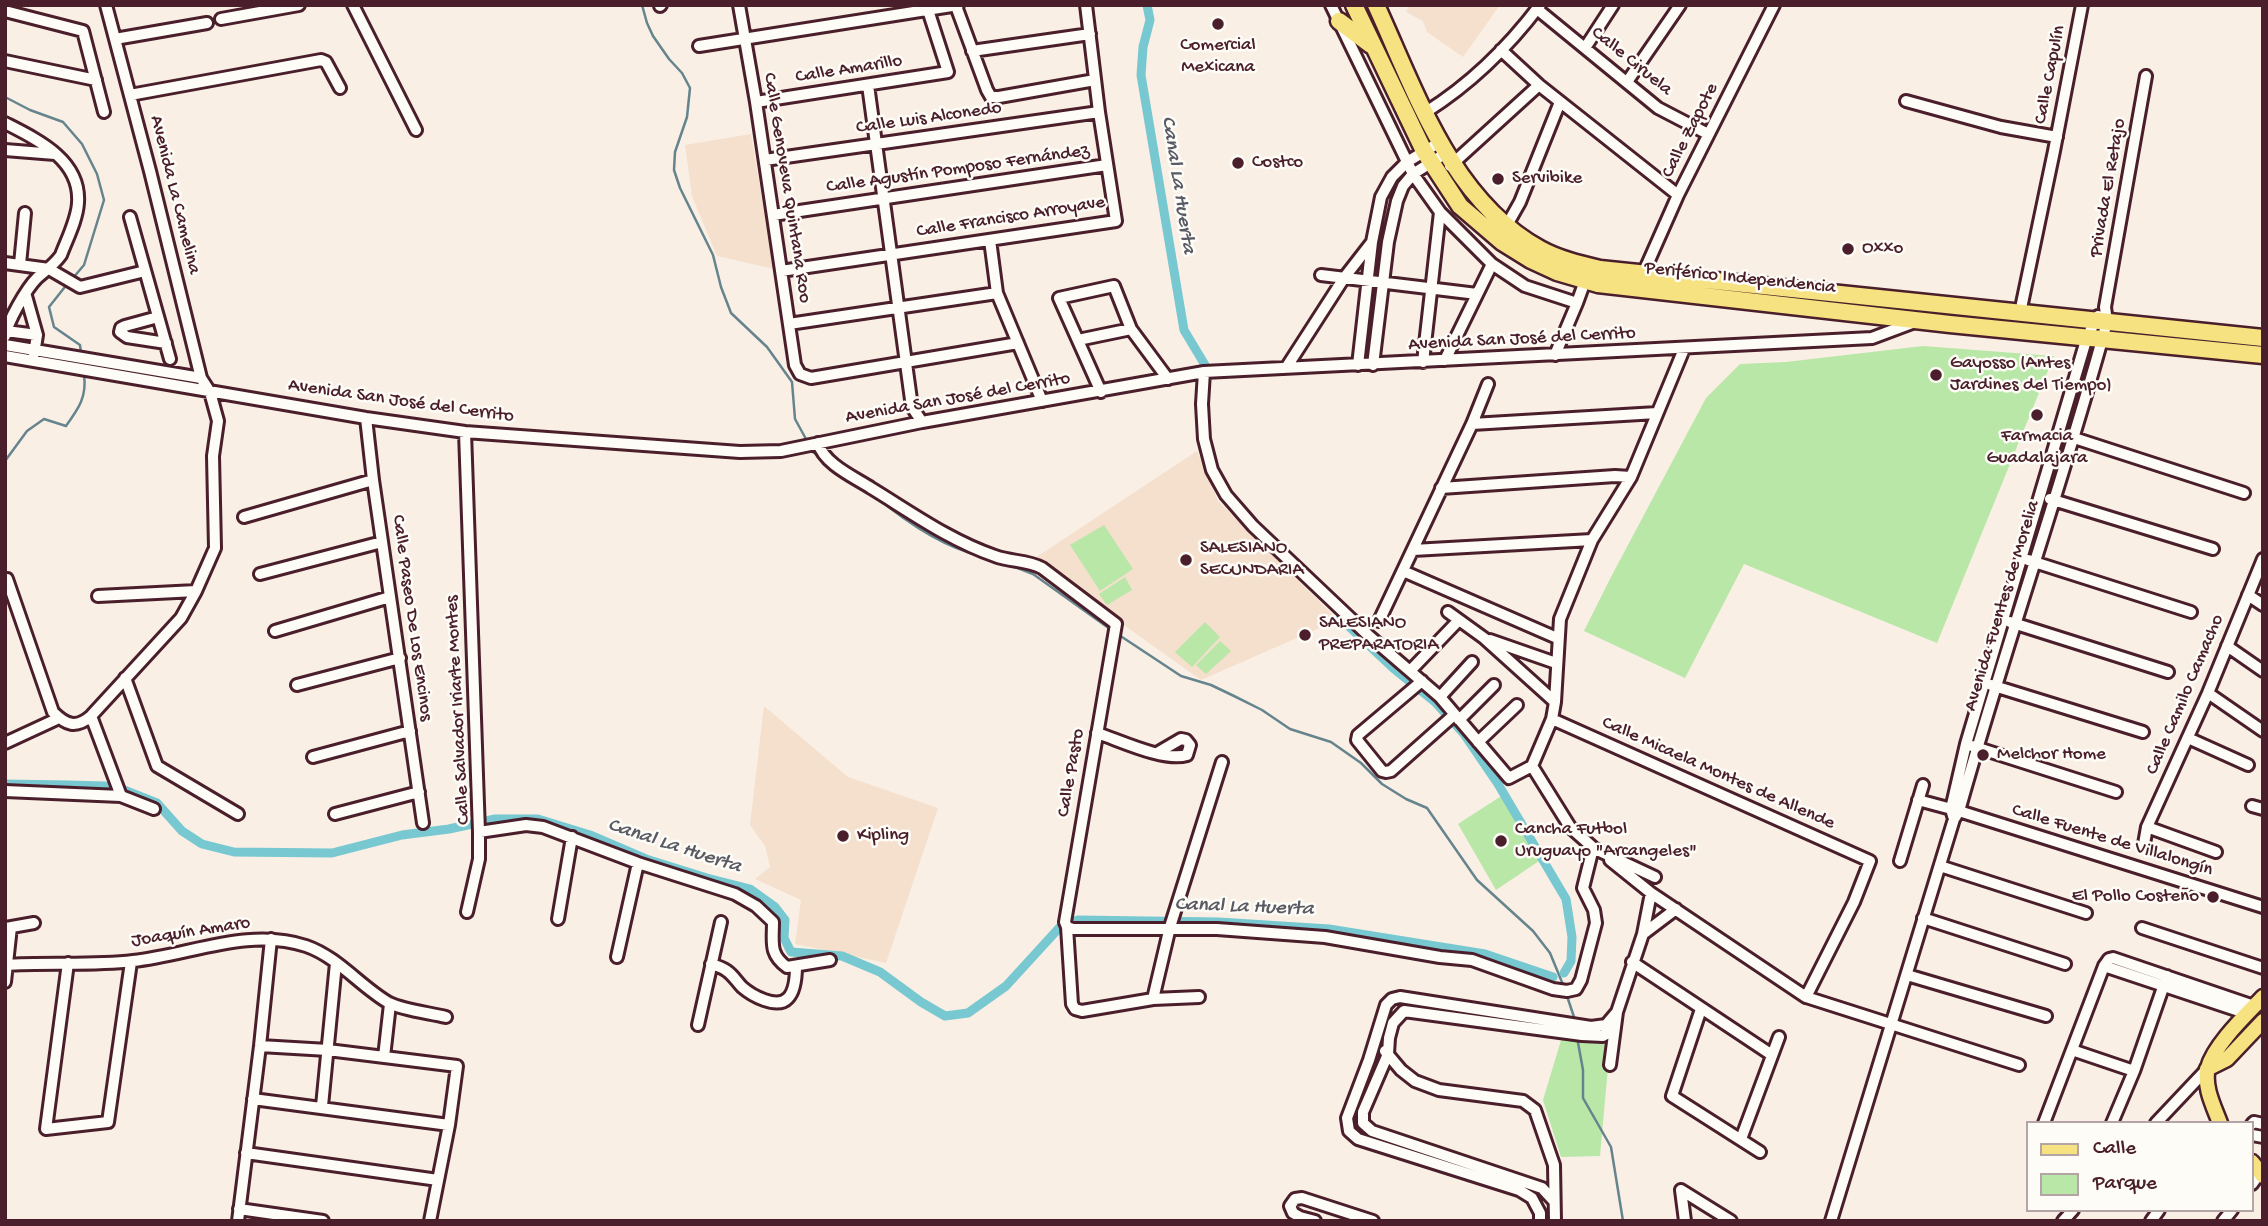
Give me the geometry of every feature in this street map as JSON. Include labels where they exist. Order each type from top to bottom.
[{"type":"highway","name":"Periférico Independencia","points":[[1354,5],[1431,163],[1460,206],[1502,242],[1557,272],[1598,284],[2263,355]]},
{"type":"highway","name":"Periférico Independencia","points":[[1376,5],[1446,153],[1472,193],[1507,225],[1539,248],[1570,262],[1600,270],[2020,313],[2102,316],[2263,338]]},
{"type":"highway","points":[[1339,21],[1374,48]]},
{"type":"main road","points":[[2219,1121],[2210,1096],[2207,1069],[2218,1048],[2255,1006]]},
{"type":"main road","points":[[2207,1069],[2227,1059],[2263,1021]]},
{"type":"street","name":"Avenida La Camelina","points":[[106,5],[201,378],[210,392]]},
{"type":"street","points":[[221,19],[299,5]]},
{"type":"street","points":[[353,5],[416,130]]},
{"type":"street","name":"Calle Genoveva Quintana Roo","points":[[739,5],[795,365],[800,374],[811,377],[906,362]]},
{"type":"street","points":[[699,46],[957,5],[991,97],[1095,80]]},
{"type":"street","name":"Calle Francisco Arroyave","points":[[781,271],[1116,221],[1086,5]]},
{"type":"street","points":[[1331,5],[1413,174],[1440,212],[1492,264],[1525,286],[1577,303]]},
{"type":"street","points":[[1585,48],[1613,5]]},
{"type":"street","points":[[1627,82],[1680,5]]},
{"type":"street","name":"Calle Zapote","points":[[1643,274],[1678,195],[1774,5]]},
{"type":"street","name":"Calle Capulín","points":[[2020,313],[2082,5]]},
{"type":"street","points":[[1426,112],[1458,90],[1501,50],[1539,7]]},
{"type":"street","name":"Calle Ciruela","points":[[1539,7],[1658,108],[1708,134]]},
{"type":"street","name":"Calle Amarillo","points":[[756,102],[948,72],[928,10]]},
{"type":"street","points":[[5,11],[83,32],[104,112]]},
{"type":"street","points":[[115,39],[207,23]]},
{"type":"street","points":[[972,51],[1090,34]]},
{"type":"street","points":[[1501,50],[1539,85],[1678,195]]},
{"type":"street","points":[[130,95],[320,60],[326,62],[340,88]]},
{"type":"street","points":[[5,61],[96,80]]},
{"type":"street","name":"Privada El Retajo","points":[[2102,316],[2146,76]]},
{"type":"street","points":[[868,85],[912,407],[922,422]]},
{"type":"street","points":[[1373,365],[1388,242],[1403,186],[1413,174],[1539,85]]},
{"type":"street","points":[[1906,101],[2001,127],[2057,137]]},
{"type":"street","points":[[1507,225],[1520,202],[1560,102]]},
{"type":"street","name":"Calle Luis Alconedo","points":[[765,160],[1099,112]]},
{"type":"street","points":[[5,122],[35,138],[55,154],[69,166],[77,182],[78,205],[54,272],[38,278],[6,334],[37,335]]},
{"type":"street","points":[[5,150],[55,154]]},
{"type":"street","points":[[1358,365],[1371,242],[1381,197],[1392,177],[1407,162],[1431,163],[1446,153]]},
{"type":"street","name":"Calle Agustín Pomposo Fernández","points":[[773,215],[1107,165]]},
{"type":"street","points":[[1423,362],[1440,212]]},
{"type":"street","points":[[20,264],[25,213]]},
{"type":"street","points":[[130,217],[170,359]]},
{"type":"street","points":[[990,240],[997,293],[1042,401]]},
{"type":"street","points":[[1286,368],[1344,278],[1371,242]]},
{"type":"street","points":[[5,263],[54,272],[76,285],[85,287],[145,271]]},
{"type":"street","points":[[1446,360],[1492,264]]},
{"type":"street","points":[[1321,275],[1477,295]]},
{"type":"street","points":[[1555,355],[1585,281]]},
{"type":"street","points":[[1101,392],[1059,298],[1114,286],[1131,328],[1168,379]]},
{"type":"street","points":[[789,324],[997,293]]},
{"type":"street","points":[[26,296],[37,335],[33,355]]},
{"type":"street","name":"Avenida Fuentes de Morelia","points":[[1831,1221],[1940,866],[2009,622],[2022,558],[2040,496],[2059,434],[2102,316]]},
{"type":"street","points":[[158,317],[125,326],[120,332],[127,337],[166,343]]},
{"type":"street","name":"Avenida San José del Cerrito","points":[[6,351],[91,365],[210,392],[465,432],[740,452],[781,451],[905,425],[1204,373],[1872,338],[1918,320]]},
{"type":"street","points":[[1078,340],[1131,328]]},
{"type":"street","name":"Avenida Fuentes de Morelia","points":[[2009,622],[2035,562],[2074,438],[2095,339]]},
{"type":"street","points":[[906,362],[1018,343]]},
{"type":"street","points":[[1204,373],[1204,439],[1212,470],[1226,495],[1253,526],[1410,671],[1417,684],[1440,697],[1454,718],[1509,778],[1532,766],[1552,719],[1560,618],[1592,540],[1631,477],[1684,349]]},
{"type":"street","name":"Avenida San José del Cerrito","points":[[91,365],[201,378]]},
{"type":"street","points":[[1379,621],[1472,424],[1488,384]]},
{"type":"street","points":[[5,579],[53,712],[59,718],[75,724],[82,723],[181,618],[215,548],[213,456],[218,421],[210,392]]},
{"type":"street","points":[[905,425],[912,407]]},
{"type":"street","points":[[1472,424],[1657,413]]},
{"type":"street","name":"Calle Paseo De Los Encinos","points":[[366,418],[423,823]]},
{"type":"street","name":"Calle Salvador Iriarte Montes","points":[[465,432],[479,826],[543,827],[638,863],[735,894],[757,906],[773,922],[777,960],[788,967],[796,966]]},
{"type":"street","points":[[2059,434],[2244,493]]},
{"type":"street","name":"Calle Pasto","points":[[818,443],[820,452],[837,466],[906,512],[948,536],[998,558],[1032,563],[1042,568],[1115,630],[1066,925],[1072,1004],[1075,1009],[1082,1011],[1153,999]]},
{"type":"street","points":[[1441,488],[1631,477]]},
{"type":"street","points":[[244,517],[373,480]]},
{"type":"street","points":[[2040,496],[2213,549]]},
{"type":"street","points":[[1413,550],[1592,540]]},
{"type":"street","points":[[260,574],[382,542]]},
{"type":"street","points":[[2022,558],[2191,612]]},
{"type":"street","name":"Calle Camilo Camacho","points":[[2144,844],[2147,827],[2208,693],[2263,559]]},
{"type":"street","points":[[1403,571],[1557,638]]},
{"type":"street","points":[[98,596],[196,590]]},
{"type":"street","points":[[2248,595],[2263,605]]},
{"type":"street","points":[[275,631],[390,597]]},
{"type":"street","points":[[1448,612],[1484,638],[1555,702]]},
{"type":"street","points":[[1410,671],[1459,620]]},
{"type":"street","points":[[2009,622],[2168,672]]},
{"type":"street","points":[[1484,638],[1556,663]]},
{"type":"street","points":[[2227,646],[2263,671]]},
{"type":"street","points":[[297,685],[400,658]]},
{"type":"street","points":[[1440,697],[1472,662]]},
{"type":"street","points":[[125,677],[157,766],[238,814]]},
{"type":"street","points":[[1417,684],[1358,735],[1357,740],[1382,771],[1391,771],[1494,685]]},
{"type":"street","points":[[1990,685],[2143,732]]},
{"type":"street","points":[[2208,693],[2263,731]]},
{"type":"street","points":[[1478,742],[1517,705]]},
{"type":"street","points":[[91,716],[121,796]]},
{"type":"street","points":[[5,743],[59,718]]},
{"type":"street","name":"Calle Micaela Montes de Allende","points":[[1552,719],[1870,861],[1854,902],[1807,997]]},
{"type":"street","points":[[313,757],[410,731]]},
{"type":"street","points":[[1097,733],[1157,753]]},
{"type":"street","points":[[2188,738],[2248,765]]},
{"type":"street","points":[[1972,746],[2116,792]]},
{"type":"street","points":[[1199,997],[1153,999],[1171,924],[1222,762]]},
{"type":"street","points":[[1532,766],[1570,827],[1593,848],[1651,893],[1807,997],[2019,1065]]},
{"type":"street","points":[[1900,861],[1923,785]]},
{"type":"street","points":[[5,791],[121,796],[154,809]]},
{"type":"street","points":[[335,814],[419,792]]},
{"type":"street","name":"Calle Fuente de Villalongín","points":[[1919,800],[2263,907]]},
{"type":"street","points":[[467,912],[479,859],[479,826]]},
{"type":"street","points":[[2147,827],[2216,852]]},
{"type":"street","points":[[558,919],[572,837]]},
{"type":"street","points":[[1066,925],[1073,929],[1171,924],[1325,937],[1472,960],[1563,990],[1576,989],[1581,980],[1596,923],[1594,910],[1583,888],[1593,848]]},
{"type":"street","points":[[1593,848],[1655,877]]},
{"type":"street","points":[[617,957],[638,863]]},
{"type":"street","points":[[1940,866],[2086,913]]},
{"type":"street","points":[[1554,1201],[1545,1208],[1518,1190],[1358,1139],[1349,1131],[1347,1118],[1371,1055],[1386,1005],[1392,999],[1400,997],[1603,1036],[1617,1012],[1643,934],[1651,893]]},
{"type":"street","points":[[1643,934],[1676,909]]},
{"type":"street","points":[[1923,918],[2065,964]]},
{"type":"street","points":[[698,1025],[721,922]]},
{"type":"street","points":[[5,982],[8,927],[34,923]]},
{"type":"street","points":[[2142,928],[2263,968]]},
{"type":"street","points":[[271,939],[238,1215],[323,1221]]},
{"type":"street","name":"Joaquín Amaro","points":[[7,964],[131,962],[175,955],[231,941],[271,939],[307,947],[336,963],[390,1004],[446,1017]]},
{"type":"street","points":[[711,964],[730,972],[743,988],[754,995],[766,1001],[780,1003],[788,998],[793,988],[796,966],[830,960]]},
{"type":"street","points":[[68,963],[46,1129],[108,1122],[131,962]]},
{"type":"street","points":[[1632,962],[1772,1055]]},
{"type":"street","points":[[322,1106],[336,963]]},
{"type":"street","points":[[2045,1121],[2104,966],[2255,1006]]},
{"type":"street","points":[[1906,975],[2046,1016]]},
{"type":"street","points":[[2113,1121],[2166,981]]},
{"type":"street","points":[[384,1057],[390,1004]]},
{"type":"street","points":[[1701,1009],[1672,1096],[1760,1152]]},
{"type":"street","points":[[1554,1201],[1542,1188],[1372,1131],[1363,1123],[1363,1112],[1388,1054],[1393,1023],[1405,1011],[1575,1029]]},
{"type":"street","points":[[1610,1027],[1610,1065]]},
{"type":"street","points":[[1741,1139],[1779,1037]]},
{"type":"street","points":[[260,1046],[328,1050],[457,1066],[449,1125],[430,1221]]},
{"type":"street","points":[[1371,1055],[1379,1048],[1415,1081],[1439,1090],[1523,1101],[1535,1110],[1556,1173],[1555,1221]]},
{"type":"street","points":[[2072,1051],[2134,1071]]},
{"type":"street","points":[[1371,1055],[1374,1065],[1401,1070]]},
{"type":"street","points":[[2158,1121],[2207,1069]]},
{"type":"street","points":[[253,1099],[322,1106],[449,1125]]},
{"type":"street","points":[[246,1153],[438,1180]]},
{"type":"street","points":[[1541,1221],[1534,1193],[1556,1173]]},
{"type":"street","points":[[1685,1221],[1681,1191],[1731,1221]]},
{"type":"street","points":[[1315,1221],[1293,1213],[1290,1206],[1294,1199],[1302,1198],[1373,1221]]},
{"type":"shaded area","points":[[1410,5],[1500,5],[1463,57],[1427,32],[1423,21],[1406,12]]},
{"type":"shaded area","points":[[751,134],[774,269],[717,256],[692,196],[685,145]]},
{"type":"shaded area","points":[[1197,451],[1218,501],[1338,620],[1201,680],[1035,558]]},
{"type":"shaded area","name":"Kipling","points":[[764,706],[848,777],[938,808],[886,963],[795,944],[801,900],[755,879],[770,867],[765,846],[750,825]]},
{"type":"green space","points":[[1923,346],[2054,356],[1937,643],[1744,564],[1685,678],[1584,631],[1706,398],[1740,364],[1786,362]]},
{"type":"green space","points":[[1104,525],[1133,569],[1100,591],[1070,545]]},
{"type":"green space","points":[[1125,577],[1132,590],[1107,605],[1099,594]]},
{"type":"green space","points":[[1205,622],[1220,637],[1192,667],[1175,652]]},
{"type":"green space","points":[[1220,641],[1231,651],[1206,674],[1196,665]]},
{"type":"green space","name":"Cancha Futbol Uruguayo \"Arcangeles\"","points":[[1506,793],[1545,857],[1496,890],[1458,824]]},
{"type":"green space","points":[[1562,1037],[1610,1045],[1600,1156],[1561,1157],[1543,1100]]},
{"type":"waterway","points":[[642,5],[653,36],[682,73],[690,88],[687,117],[675,152],[674,170],[680,188],[713,255],[731,313],[767,347],[792,382],[795,419],[806,439]]},
{"type":"waterway","name":"Canal La Huerta","points":[[1147,5],[1150,20],[1143,47],[1141,75],[1184,330],[1205,365]]},
{"type":"waterway","points":[[5,97],[63,122],[82,144],[97,174],[104,200],[84,265],[73,278]]},
{"type":"waterway","points":[[68,283],[49,307],[54,327],[80,345],[81,353]]},
{"type":"waterway","points":[[5,461],[27,431],[44,419],[66,426],[81,402],[84,374]]},
{"type":"waterway","points":[[809,450],[821,457]]},
{"type":"waterway","points":[[875,496],[925,532],[952,546],[981,556]]},
{"type":"waterway","points":[[1010,565],[1033,574],[1110,629]]},
{"type":"waterway","name":"Canal La Huerta","points":[[1340,618],[1393,668],[1435,702],[1464,734],[1498,784],[1566,899],[1572,937],[1571,961],[1564,973]]},
{"type":"waterway","points":[[1119,635],[1181,676],[1211,685],[1234,696],[1262,710],[1290,729],[1331,742],[1361,763],[1382,784],[1427,808],[1477,880],[1533,931],[1550,953],[1564,987]]},
{"type":"waterway","name":"Canal La Huerta","points":[[5,784],[104,786],[124,790],[157,803],[182,831],[202,844],[234,852],[332,853],[402,835],[495,819],[538,819],[590,835],[646,859],[750,889],[775,907],[785,920],[784,938],[791,952],[842,956],[880,972],[945,1016],[968,1013],[1006,986],[1059,928],[1078,920],[1219,922],[1329,929],[1485,954],[1553,977]]},
{"type":"waterway","points":[[1566,993],[1575,1020]]},
{"type":"waterway","points":[[1577,1037],[1583,1070],[1583,1098],[1611,1147],[1623,1221]]},
{"type":"place","name":"Comercial Mexicana","points":[[1218,24]]},
{"type":"place","name":"Costco","points":[[1238,163]]},
{"type":"place","name":"Servibike","points":[[1498,179]]},
{"type":"place","name":"Oxxo","points":[[1848,249]]},
{"type":"place","name":"Gayosso (Antes Jardines del Tiempo)","points":[[1936,375]]},
{"type":"place","name":"Farmacia Guadalajara","points":[[2037,415]]},
{"type":"place","name":"SALESIANO SECUNDARIA","points":[[1186,560]]},
{"type":"place","name":"SALESIANO PREPARATORIA","points":[[1305,635]]},
{"type":"place","name":"Melchor Home","points":[[1983,755]]},
{"type":"place","name":"Kipling","points":[[843,836]]},
{"type":"place","name":"Cancha Futbol Uruguayo \"Arcangeles\"","points":[[1501,841]]},
{"type":"place","name":"El Pollo Costeño","points":[[2213,897]]}]
